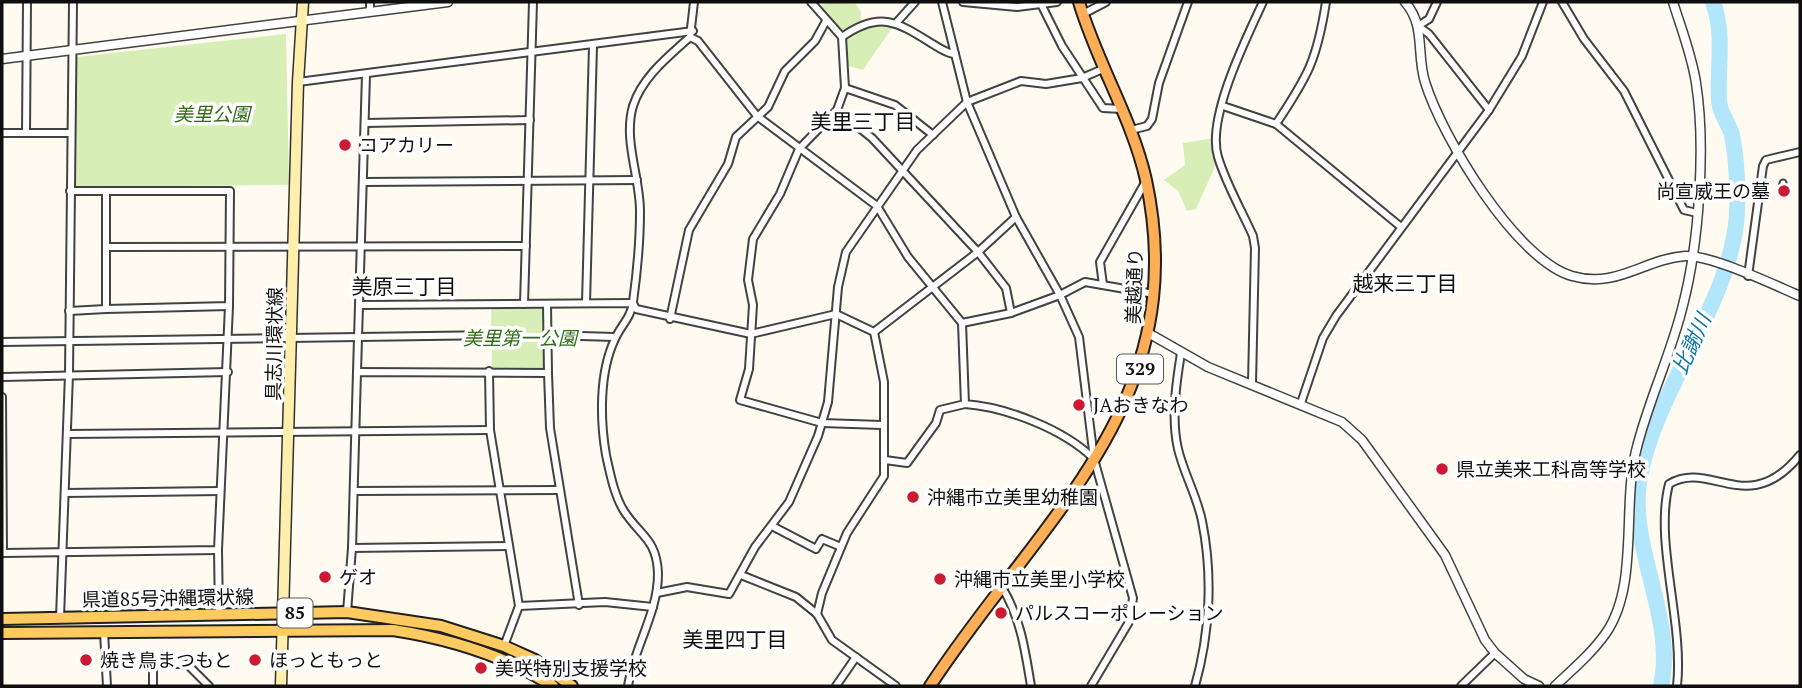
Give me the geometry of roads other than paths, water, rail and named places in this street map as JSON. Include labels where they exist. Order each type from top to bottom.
[{"type":"highway","name":"美越通り","points":[[930,686],[1094,459],[1125,405],[1150,334],[1155,250],[1146,181],[1131,130],[1079,2]]},
{"type":"main road","name":"具志川環状線","points":[[281,686],[298,82],[303,2]]},
{"type":"main road","name":"県道85号沖縄環状線","points":[[2,619],[347,612],[441,626],[504,646],[536,660],[572,686]]},
{"type":"main road","name":"県道85号沖縄環状線","points":[[2,632],[393,630],[437,637],[499,657],[553,686]]},
{"type":"street","points":[[26,133],[27,2]]},
{"type":"street","points":[[60,618],[69,374],[73,2]]},
{"type":"street","points":[[370,2],[370,12]]},
{"type":"street","points":[[2,59],[303,23],[448,2]]},
{"type":"street","points":[[524,303],[533,2]]},
{"type":"street","points":[[628,686],[657,593],[656,556],[651,541],[624,512],[617,497],[606,455],[603,394],[608,357],[615,337],[629,318],[633,303],[640,211],[630,129],[632,108],[647,80],[691,34],[694,2]]},
{"type":"street","points":[[811,2],[842,37],[845,88],[837,110],[799,149],[780,194],[752,239],[748,280],[753,306],[749,369],[740,400],[822,423],[882,425]]},
{"type":"street","points":[[897,22],[915,2]]},
{"type":"street","points":[[942,2],[967,102],[1016,217],[1060,295],[1082,344],[1094,459],[1132,588],[1134,608],[1091,686]]},
{"type":"street","points":[[963,2],[1017,8],[1057,2]]},
{"type":"street","points":[[1083,14],[1106,2]]},
{"type":"street","points":[[1131,130],[1147,126],[1152,119],[1159,83],[1188,2]]},
{"type":"street","points":[[1252,383],[1254,236],[1217,155],[1216,132],[1238,54],[1263,2]]},
{"type":"street","points":[[1276,124],[1304,85],[1315,58],[1326,2]]},
{"type":"street","points":[[1405,2],[1413,12],[1418,26],[1425,82],[1457,153],[1535,257],[1559,272],[1581,278],[1609,279],[1672,258],[1692,256],[1800,296]]},
{"type":"street","points":[[1418,26],[1429,19],[1437,2]]},
{"type":"street","points":[[1301,403],[1323,338],[1401,227],[1489,110],[1522,56],[1543,2]]},
{"type":"street","points":[[1562,2],[1584,39],[1624,91],[1684,210],[1697,213]]},
{"type":"street","points":[[1555,686],[1600,640],[1619,605],[1624,584],[1630,482],[1635,453],[1652,393],[1683,307],[1692,256],[1697,213],[1700,112],[1696,80],[1673,2]]},
{"type":"street","points":[[1041,4],[1082,78],[1104,108],[1122,109]]},
{"type":"street","points":[[670,319],[689,230],[728,163],[736,137],[768,107],[785,71],[815,41],[826,21]]},
{"type":"street","points":[[842,37],[862,23],[897,22],[937,47],[955,54]]},
{"type":"street","points":[[1418,26],[1429,34],[1489,110]]},
{"type":"street","points":[[298,82],[691,34]]},
{"type":"street","points":[[691,34],[757,116],[877,206],[908,257],[962,323],[965,404]]},
{"type":"street","points":[[586,303],[593,46]]},
{"type":"street","points":[[657,593],[687,587],[729,594],[755,547],[799,484],[828,402],[836,314],[846,252],[902,171],[933,135],[967,102],[1021,81],[1046,84],[1082,78],[1105,68]]},
{"type":"street","points":[[347,612],[352,548],[366,75]]},
{"type":"street","points":[[845,88],[895,105],[933,135]]},
{"type":"street","points":[[1223,106],[1276,124],[1401,227]]},
{"type":"street","points":[[837,110],[872,138],[978,252],[1006,288],[1011,313]]},
{"type":"street","points":[[365,122],[530,120]]},
{"type":"street","points":[[2,133],[70,134]]},
{"type":"street","points":[[1748,276],[1763,166],[1766,160],[1800,152]]},
{"type":"street","points":[[363,182],[637,180]]},
{"type":"street","points":[[1102,285],[1100,262],[1146,181]]},
{"type":"street","points":[[1782,190],[1783,183]]},
{"type":"street","points":[[70,191],[230,191],[227,247],[229,338],[220,491],[219,615]]},
{"type":"street","points":[[106,191],[106,309]]},
{"type":"street","points":[[874,332],[935,287],[1016,217]]},
{"type":"street","points":[[107,247],[526,246]]},
{"type":"street","points":[[962,323],[1011,313],[1060,295],[1085,282],[1154,294]]},
{"type":"street","points":[[633,303],[636,309],[670,319],[751,334],[836,314],[874,332]]},
{"type":"street","points":[[359,305],[633,303]]},
{"type":"street","points":[[547,304],[550,428],[579,605]]},
{"type":"street","points":[[69,311],[229,306]]},
{"type":"street","points":[[817,614],[841,547],[884,476],[884,382],[874,332]]},
{"type":"street","points":[[1150,334],[1181,353],[1342,422],[1362,440],[1445,555],[1485,640],[1495,653],[1524,679],[1539,686]]},
{"type":"street","points":[[2,342],[499,335]]},
{"type":"street","points":[[547,335],[615,337]]},
{"type":"street","points":[[1181,353],[1174,404],[1178,449],[1201,517],[1209,579],[1203,658],[1195,686]]},
{"type":"street","points":[[489,371],[490,430],[519,607],[504,646]]},
{"type":"street","points":[[2,377],[228,372]]},
{"type":"street","points":[[357,372],[548,373]]},
{"type":"street","points":[[2,397],[2,553],[218,550]]},
{"type":"street","points":[[886,460],[906,463],[936,423],[940,410],[965,404],[1012,411],[1071,440],[1094,459]]},
{"type":"street","points":[[67,434],[223,430],[490,430]]},
{"type":"street","points":[[1678,686],[1675,602],[1664,511],[1670,484],[1684,477],[1732,487],[1765,483],[1793,464],[1800,455]]},
{"type":"street","points":[[354,491],[559,490]]},
{"type":"street","points":[[65,494],[220,491]]},
{"type":"street","points":[[772,526],[816,549],[822,539],[841,547]]},
{"type":"street","points":[[352,548],[509,546]]},
{"type":"street","points":[[741,575],[796,597],[817,614],[832,640],[894,686]]},
{"type":"street","points":[[1002,587],[1015,608],[1021,627],[1031,686]]},
{"type":"street","points":[[519,607],[605,602],[653,607]]},
{"type":"street","points":[[104,632],[107,686]]},
{"type":"street","points":[[1461,686],[1495,653]]},
{"type":"street","points":[[836,686],[856,657]]},
{"type":"street","points":[[104,664],[187,664],[209,686]]},
{"type":"street","points":[[153,664],[153,686]]},
{"type":"street","points":[[198,675],[198,686]]},
{"type":"waterway","name":"比謝川","points":[[1661,686],[1664,661],[1662,635],[1640,532],[1639,482],[1659,415],[1721,282],[1732,248],[1737,214],[1734,145],[1719,101],[1720,39],[1713,2]]},
{"type":"place","name":"コアカリー","points":[[345,145]]},
{"type":"place","name":"尚宣威王の墓","points":[[1784,191]]},
{"type":"place","name":"JAおきなわ","points":[[1079,405]]},
{"type":"place","name":"県立美来工科高等学校","points":[[1442,469]]},
{"type":"place","name":"沖縄市立美里幼稚園","points":[[913,497]]},
{"type":"place","name":"ゲオ","points":[[325,577]]},
{"type":"place","name":"沖縄市立美里小学校","points":[[940,579]]},
{"type":"place","name":"パルスコーポレーション","points":[[1001,613]]},
{"type":"place","name":"焼き鳥まつもと","points":[[86,660]]},
{"type":"place","name":"ほっともっと","points":[[255,660]]},
{"type":"place","name":"美咲特別支援学校","points":[[481,668]]},
{"type":"district","name":"美里三丁目","points":[[863,122]]},
{"type":"district","name":"越来三丁目","points":[[1405,284]]},
{"type":"district","name":"美原三丁目","points":[[404,287]]},
{"type":"district","name":"美里四丁目","points":[[735,640]]},
{"type":"park label","name":"美里公園","points":[[212,114]]},
{"type":"park label","name":"美里第一公園","points":[[520,338]]}]
